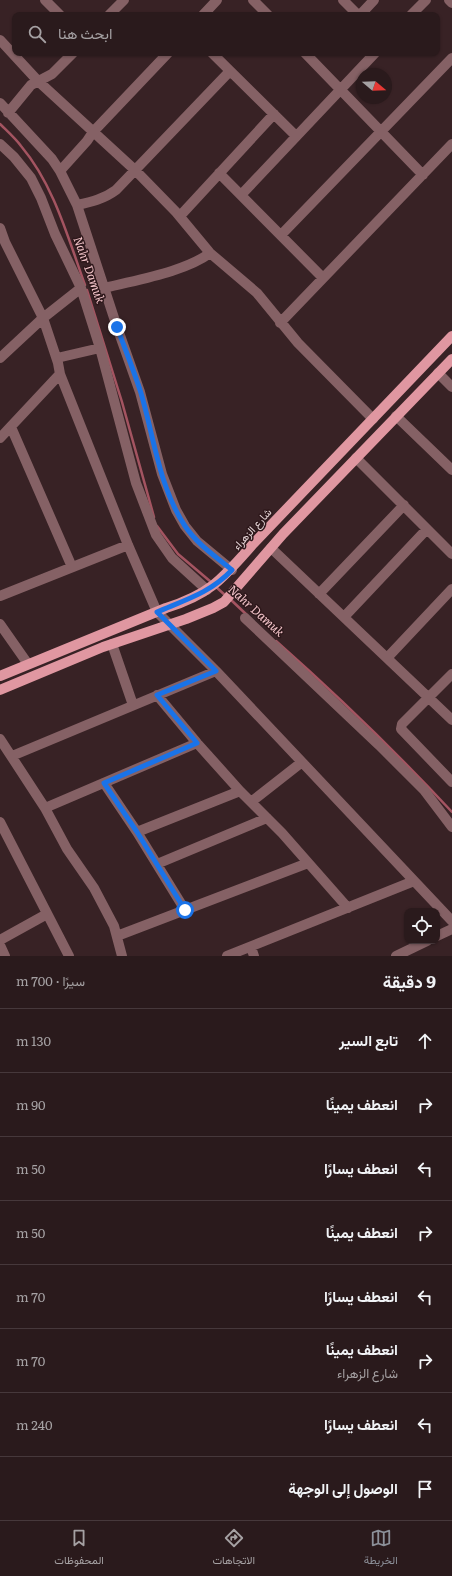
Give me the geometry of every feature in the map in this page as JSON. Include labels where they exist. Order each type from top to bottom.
[{"type":"main road","name":"شارع الزهراء","points":[[0,676],[192,599],[209,589],[230,572],[254,544],[452,338]]},
{"type":"main road","points":[[0,690],[112,644],[214,608],[224,602],[271,548],[452,359],[447,353],[440,349]]},
{"type":"street","points":[[46,0],[57,12]]},
{"type":"street","points":[[112,12],[124,0]]},
{"type":"street","points":[[254,0],[265,12]]},
{"type":"street","points":[[343,0],[356,12]]},
{"type":"street","points":[[362,12],[374,0]]},
{"type":"street","points":[[414,12],[426,0]]},
{"type":"street","points":[[449,0],[452,3]]},
{"type":"street","points":[[205,12],[211,2]]},
{"type":"street","points":[[0,40],[12,53]]},
{"type":"street","points":[[15,56],[38,81],[136,171],[180,216],[210,253],[257,293],[280,323],[298,343],[373,419]]},
{"type":"street","points":[[8,113],[31,85],[52,74],[70,56]]},
{"type":"street","points":[[60,170],[165,56]]},
{"type":"street","points":[[215,56],[296,136]]},
{"type":"street","points":[[308,56],[423,174]]},
{"type":"street","points":[[241,194],[371,56]]},
{"type":"street","points":[[281,235],[452,58]]},
{"type":"street","points":[[76,205],[96,201],[108,196],[116,190],[136,171],[230,71]]},
{"type":"street","points":[[0,103],[52,159],[60,170],[76,205],[105,288],[140,392],[162,474],[176,510],[185,526],[197,541],[230,572]]},
{"type":"street","points":[[180,216],[274,114]]},
{"type":"street","points":[[0,144],[14,157],[31,178],[41,198],[55,234],[81,288],[100,348],[136,482],[156,535],[172,558],[209,589]]},
{"type":"street","points":[[280,323],[452,144]]},
{"type":"street","points":[[219,173],[323,278]]},
{"type":"street","points":[[0,228],[2,244],[43,318],[57,358],[60,374],[128,545],[157,612],[216,671],[452,921]]},
{"type":"street","points":[[105,288],[183,267],[200,260],[210,253]]},
{"type":"street","points":[[0,358],[43,318],[81,288]]},
{"type":"street","points":[[57,358],[100,348]]},
{"type":"street","points":[[438,373],[452,388]]},
{"type":"street","points":[[0,438],[60,374]]},
{"type":"street","points":[[396,416],[452,470]]},
{"type":"street","points":[[11,427],[72,567]]},
{"type":"street","points":[[356,458],[452,554]]},
{"type":"street","points":[[319,594],[404,506]]},
{"type":"street","points":[[344,617],[427,529]]},
{"type":"street","points":[[0,596],[128,545]]},
{"type":"street","points":[[271,548],[452,720]]},
{"type":"street","points":[[387,658],[452,589]]},
{"type":"street","points":[[245,618],[379,745],[424,790],[452,827]]},
{"type":"street","points":[[0,624],[28,664]]},
{"type":"street","points":[[112,644],[133,705]]},
{"type":"street","points":[[12,756],[216,671]]},
{"type":"street","points":[[452,674],[402,724],[400,729],[452,782]]},
{"type":"street","points":[[157,695],[197,743],[251,802],[282,833],[348,908]]},
{"type":"street","points":[[0,739],[45,808],[67,849],[94,888],[107,911],[117,936],[122,956]]},
{"type":"street","points":[[45,808],[197,743]]},
{"type":"street","points":[[251,802],[302,762]]},
{"type":"street","points":[[104,783],[137,832],[185,910]]},
{"type":"street","points":[[137,832],[240,790]]},
{"type":"street","points":[[157,864],[267,818]]},
{"type":"street","points":[[1,825],[69,956]]},
{"type":"street","points":[[117,936],[308,862]]},
{"type":"street","points":[[227,956],[252,951],[348,908],[414,881]]},
{"type":"street","points":[[0,940],[47,914]]},
{"type":"street","points":[[440,935],[452,929]]},
{"type":"street","points":[[396,956],[421,944]]},
{"type":"street","points":[[0,945],[5,956]]},
{"type":"waterway","name":"Nahr Damuk","points":[[0,124],[19,143],[33,161],[43,178],[59,212],[85,285]]},
{"type":"waterway","name":"Nahr Damuk","points":[[87,290],[122,402],[154,517]]},
{"type":"waterway","name":"Nahr Damuk","points":[[157,526],[178,554],[211,582]]},
{"type":"waterway","name":"Nahr Damuk","points":[[215,586],[226,596]]},
{"type":"waterway","name":"Nahr Damuk","points":[[230,599],[247,615]]},
{"type":"waterway","name":"Nahr Damuk","points":[[276,641],[366,724],[452,812]]},
{"type":"route","points":[[117,327],[140,392],[162,474],[176,510],[185,526],[197,541],[232,570],[211,588],[192,599],[157,612],[216,671],[157,695],[197,743],[104,783],[137,832],[185,910]]}]
